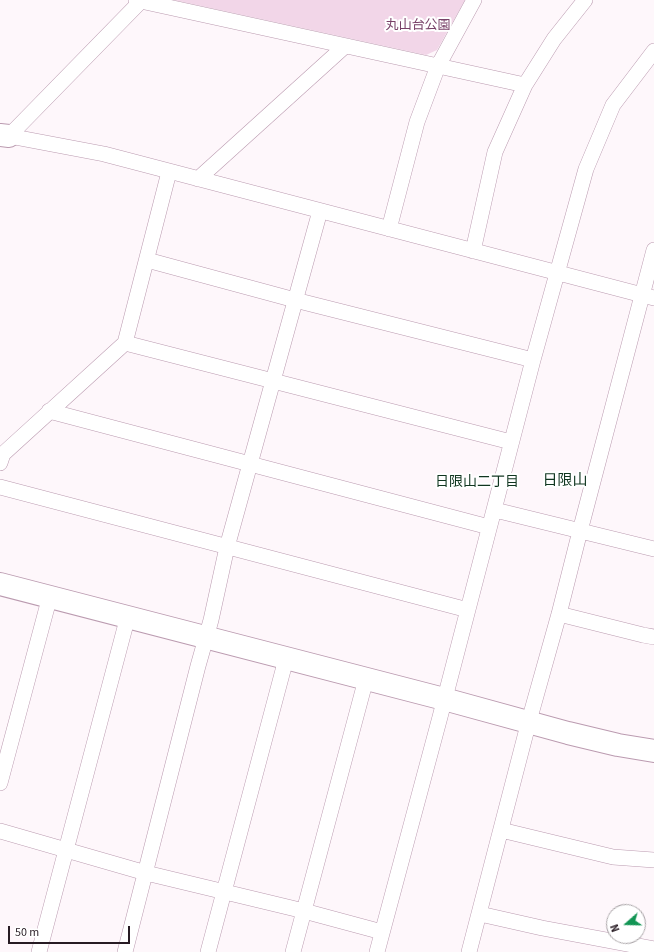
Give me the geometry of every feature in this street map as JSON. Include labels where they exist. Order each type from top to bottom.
[{"type":"street","points":[[4,136],[139,0],[525,85]]},
{"type":"street","points":[[389,229],[417,122],[438,66],[474,0]]},
{"type":"street","points":[[472,251],[495,152],[525,85],[554,39],[585,0]]},
{"type":"street","points":[[198,179],[345,46]]},
{"type":"street","points":[[377,952],[511,442],[586,169],[614,105],[654,51]]},
{"type":"street","points":[[4,136],[104,154],[648,297]]},
{"type":"street","points":[[0,463],[3,454],[48,411],[125,344],[169,172]]},
{"type":"street","points":[[125,952],[206,637],[227,547],[320,211]]},
{"type":"street","points":[[469,952],[580,530],[648,297],[654,250]]},
{"type":"street","points":[[147,260],[296,300],[533,360]]},
{"type":"street","points":[[125,344],[511,442]]},
{"type":"street","points":[[48,411],[489,527]]},
{"type":"street","points":[[0,487],[468,610]]},
{"type":"street","points":[[494,510],[654,549]]},
{"type":"street","points":[[0,584],[128,616],[286,659],[529,721],[596,740],[654,751]]},
{"type":"street","points":[[0,783],[50,596]]},
{"type":"street","points":[[559,614],[654,637]]},
{"type":"street","points":[[39,952],[128,616]]},
{"type":"street","points":[[208,952],[286,659]]},
{"type":"street","points":[[293,952],[366,679]]},
{"type":"street","points":[[501,830],[613,857],[654,860]]},
{"type":"street","points":[[0,831],[146,873],[304,911],[382,932]]},
{"type":"street","points":[[480,914],[542,928],[654,949]]},
{"type":"green space","name":"丸山台公園","points":[[174,0],[465,0],[437,50],[426,55]]},
{"type":"district","name":"日限山","points":[[565,482]]},
{"type":"district","name":"日限山二丁目","points":[[477,483]]}]
